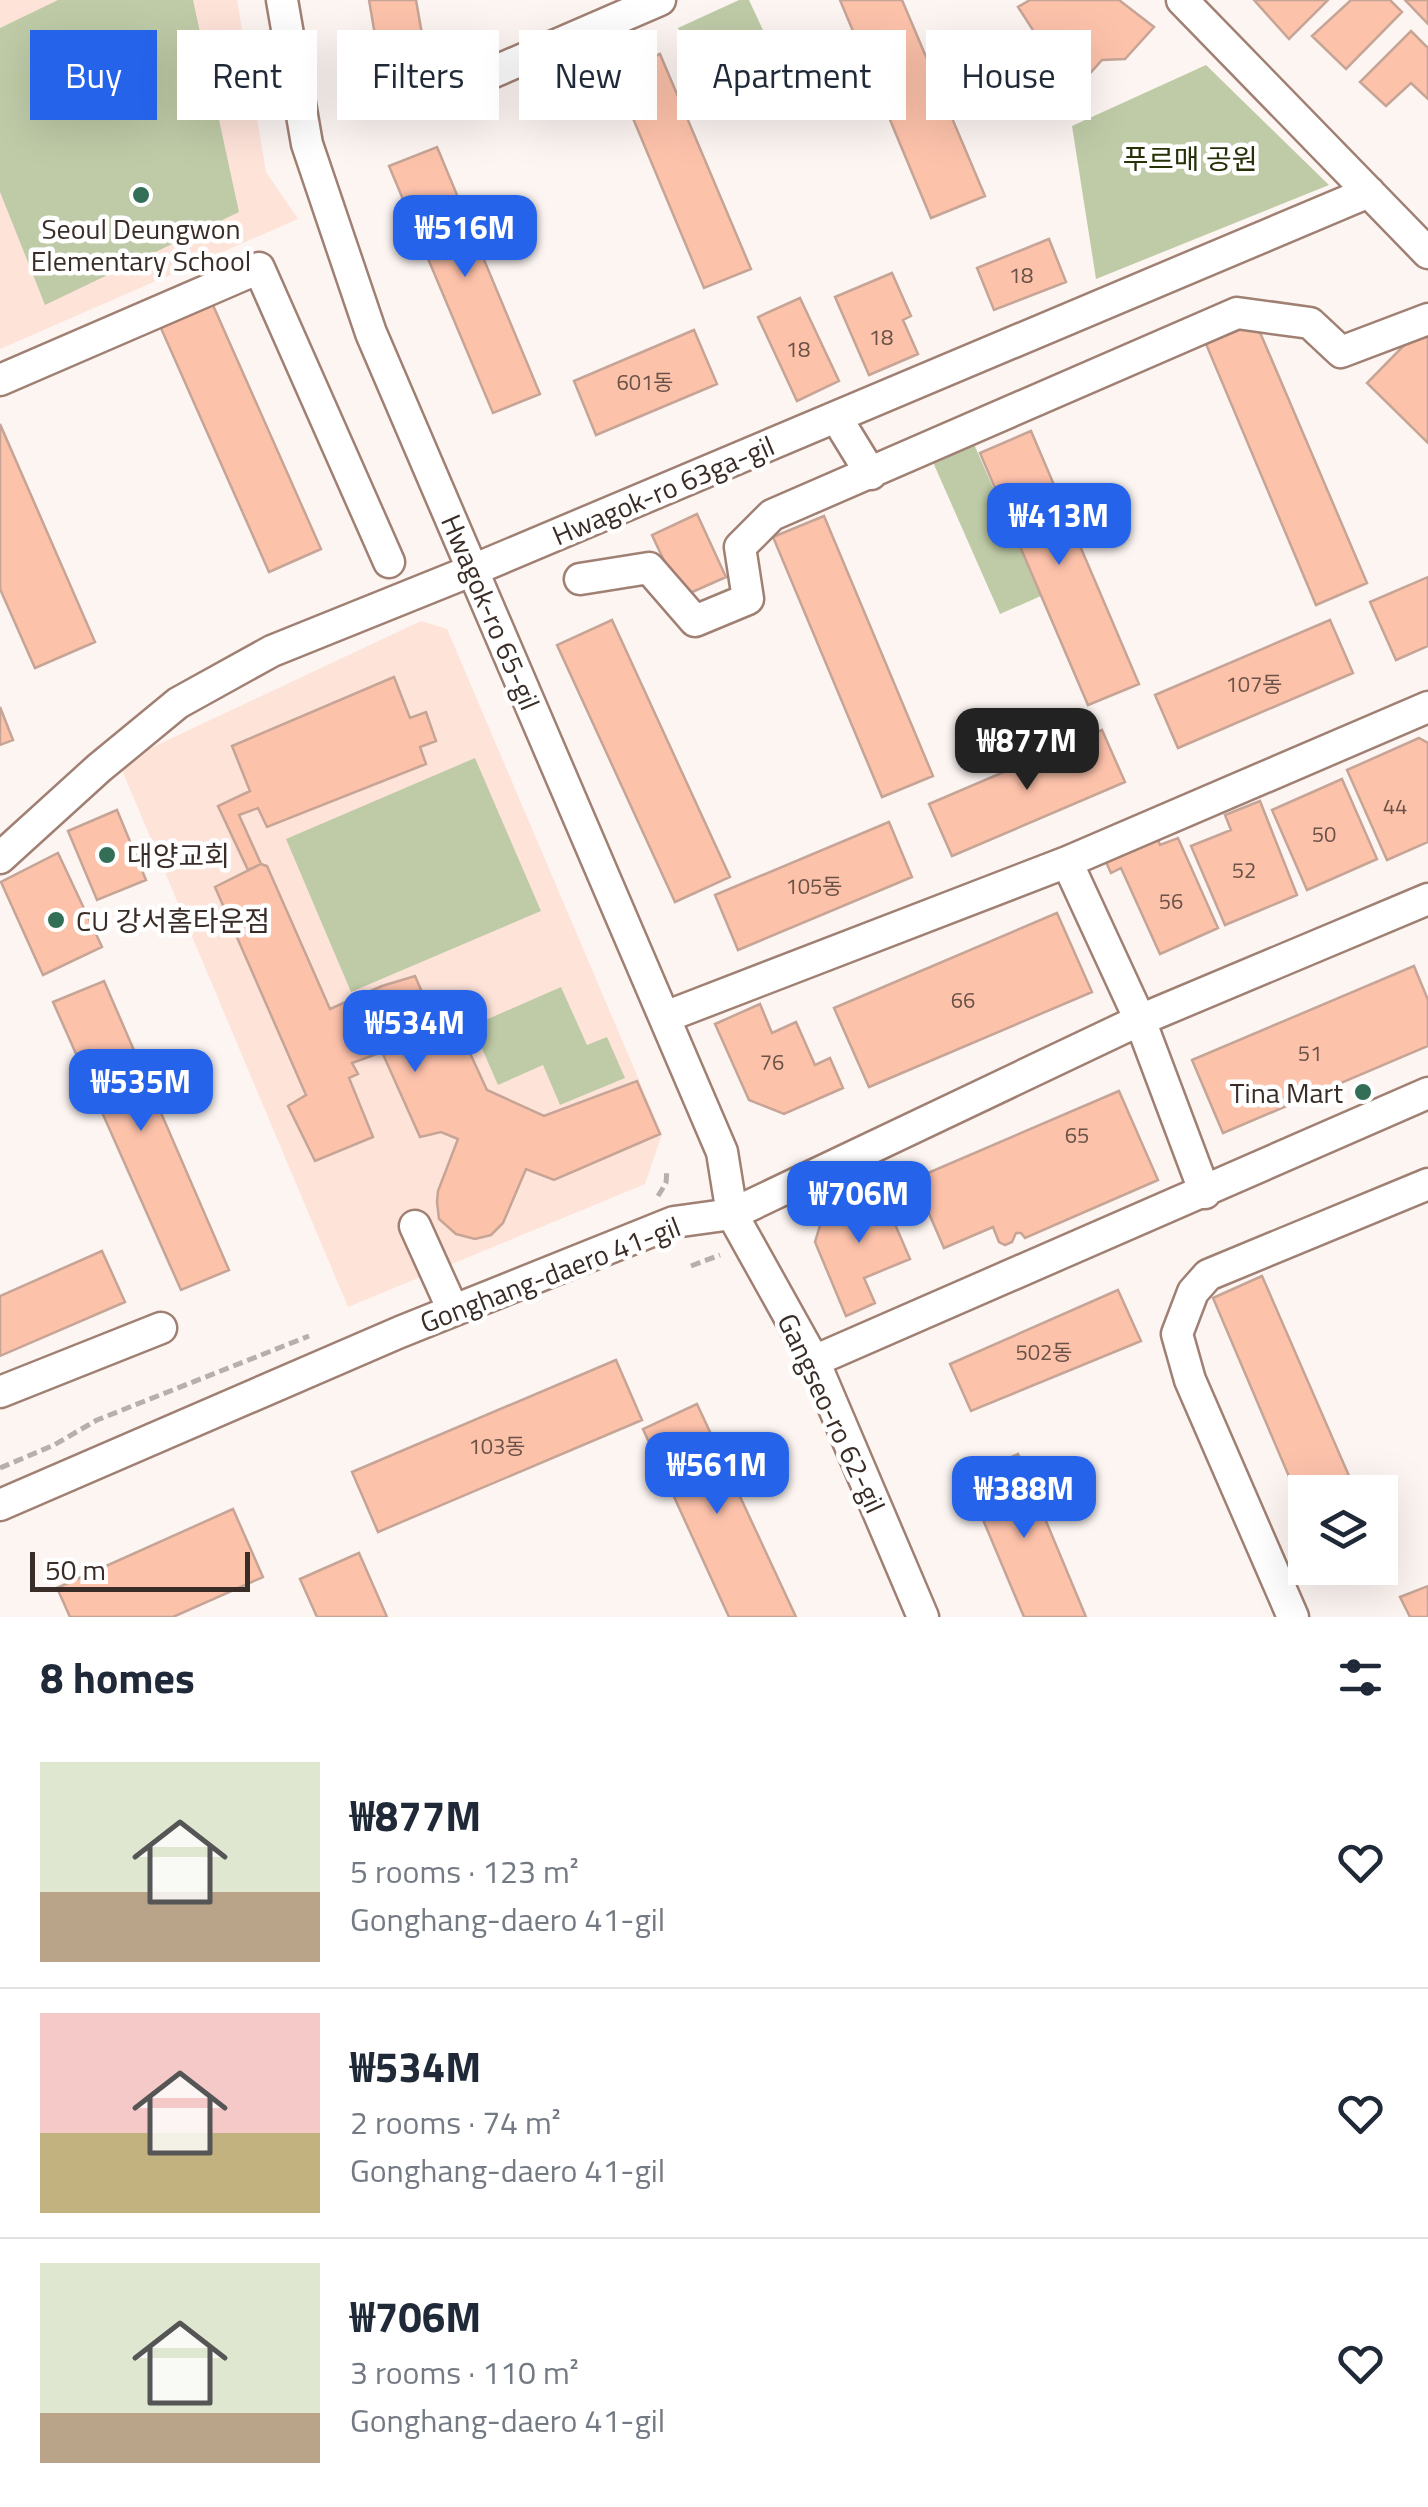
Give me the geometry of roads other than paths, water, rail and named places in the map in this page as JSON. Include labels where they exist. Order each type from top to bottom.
[{"type":"street","name":"Hwagok-ro 65-gil","points":[[282,0],[307,144],[371,333],[722,1152],[732,1214]]},
{"type":"street","points":[[499,70],[660,0]]},
{"type":"street","points":[[1182,0],[1428,253]]},
{"type":"street","name":"Hwagok-ro 63ga-gil","points":[[0,858],[178,703],[272,651],[1369,192]]},
{"type":"street","points":[[0,380],[259,268],[389,562]]},
{"type":"street","points":[[580,578],[650,568],[695,622],[748,599],[740,548],[772,515],[1237,313],[1310,323],[1341,352],[1428,318]]},
{"type":"street","points":[[836,417],[870,474]]},
{"type":"street","points":[[664,1018],[1067,862],[1428,706]]},
{"type":"street","points":[[1067,862],[1140,1020],[1205,1193]]},
{"type":"street","name":"Gonghang-daero 41-gil","points":[[0,1505],[453,1310],[674,1222],[732,1214],[1140,1020],[1428,899]]},
{"type":"street","points":[[814,1361],[1428,1094]]},
{"type":"street","points":[[1293,1617],[1190,1380],[1176,1334],[1193,1292],[1208,1275],[1428,1184]]},
{"type":"street","name":"Gangseo-ro 62-gil","points":[[732,1214],[814,1361],[922,1617]]},
{"type":"street","points":[[415,1226],[453,1310]]},
{"type":"street","points":[[0,1392],[161,1328]]},
{"type":"place","name":"Seoul Deungwon Elementary School","points":[[141,195]]},
{"type":"place","name":"대양교회","points":[[107,855]]},
{"type":"place","name":"CU 강서홈타운점","points":[[56,920]]},
{"type":"place","name":"Tina Mart","points":[[1363,1092]]},
{"type":"park label","name":"푸르매 공원","points":[[1190,158]]}]
